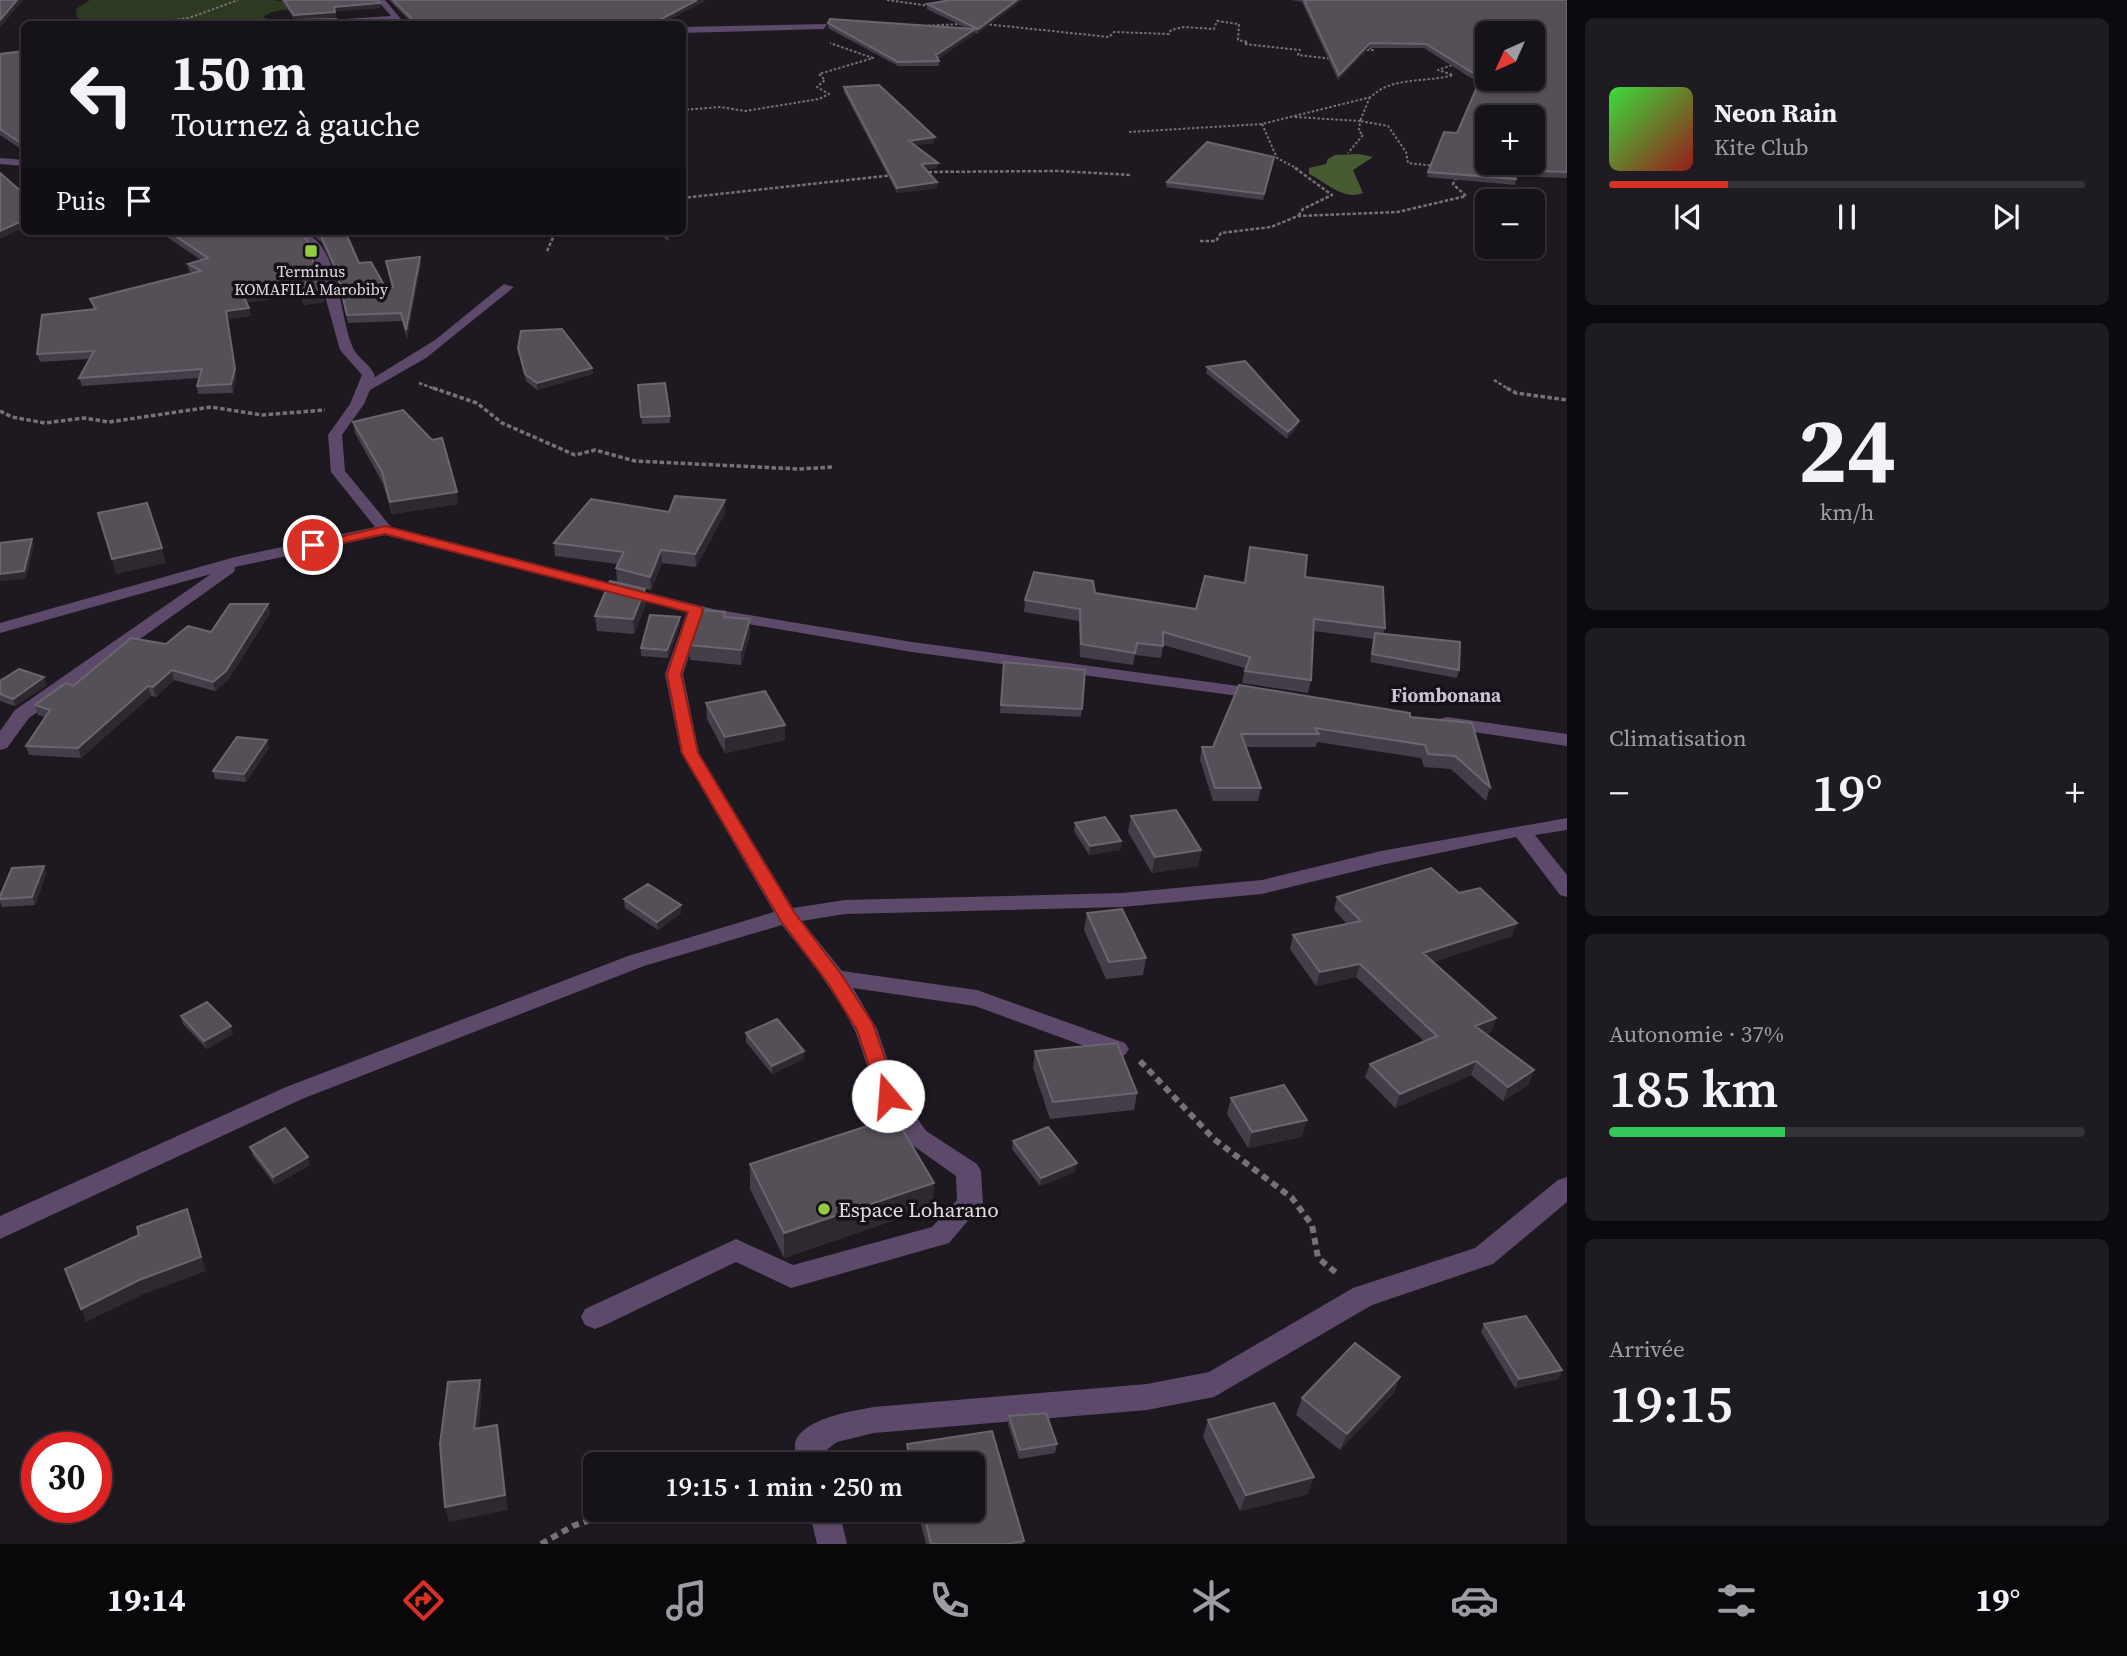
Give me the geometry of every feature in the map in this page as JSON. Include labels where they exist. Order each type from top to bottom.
[{"type":"street","points":[[381,0],[400,21]]},
{"type":"street","points":[[686,30],[824,26]]},
{"type":"street","points":[[0,161],[21,163]]},
{"type":"street","points":[[319,238],[347,350],[369,375],[357,404],[335,435],[338,472],[385,530]]},
{"type":"street","points":[[363,388],[400,373],[454,334],[508,286]]},
{"type":"street","points":[[0,628],[241,560],[385,530],[696,610],[912,647],[1284,697]]},
{"type":"street","points":[[0,744],[22,714],[241,560]]},
{"type":"street","points":[[595,1317],[736,1250],[791,1276],[940,1235],[970,1203],[968,1171],[917,1135],[888,1096],[866,1029],[835,978],[787,916],[690,753],[674,674],[696,610]]},
{"type":"street","points":[[1430,720],[1567,740]]},
{"type":"street","points":[[0,1228],[294,1093],[636,961],[787,916],[845,907],[1122,900],[1262,887],[1521,830],[1567,824]]},
{"type":"street","points":[[1521,830],[1567,890]]},
{"type":"street","points":[[835,978],[977,998],[1117,1049]]},
{"type":"street","points":[[810,1452],[809,1445],[830,1430],[874,1420],[1147,1398],[1214,1384],[1363,1296],[1484,1256],[1567,1187]]},
{"type":"street","points":[[827,1522],[832,1544]]},
{"type":"path","points":[[167,21],[188,18],[238,0]]},
{"type":"path","points":[[887,0],[930,6]]},
{"type":"path","points":[[979,24],[1109,37],[1114,32],[1169,34],[1171,30],[1184,27],[1214,29],[1217,21],[1239,24],[1238,40],[1248,42],[1244,44],[1300,50],[1298,55],[1338,60]]},
{"type":"path","points":[[915,26],[968,24]]},
{"type":"path","points":[[686,110],[720,107],[744,111],[819,99],[829,94],[819,91],[817,87],[825,80],[819,74],[873,58],[826,41]]},
{"type":"path","points":[[1362,50],[1373,50],[1364,45]]},
{"type":"path","points":[[1348,153],[1363,135],[1359,131],[1360,121],[1375,90],[1389,84],[1437,81],[1453,75],[1438,70],[1457,64]]},
{"type":"path","points":[[1129,132],[1262,124],[1370,97]]},
{"type":"path","points":[[1290,116],[1360,121],[1388,127],[1406,152],[1408,163],[1448,167]]},
{"type":"path","points":[[1262,124],[1277,158],[1301,171],[1332,195],[1303,209],[1298,216]]},
{"type":"path","points":[[1200,241],[1216,241],[1221,233],[1271,228],[1298,216],[1398,212],[1466,196],[1453,184],[1461,169]]},
{"type":"path","points":[[922,172],[965,174],[1059,171],[1132,175]]},
{"type":"path","points":[[686,198],[900,174]]},
{"type":"path","points":[[547,251],[554,235]]},
{"type":"path","points":[[400,373],[430,389],[477,403],[502,424],[575,455],[595,450],[635,461],[799,469],[832,467]]},
{"type":"path","points":[[1494,380],[1516,393],[1567,400]]},
{"type":"path","points":[[0,411],[45,423],[84,418],[109,422],[211,407],[262,415],[309,413],[357,404]]},
{"type":"path","points":[[1117,1049],[1143,1063],[1214,1139],[1292,1198],[1312,1225],[1318,1258],[1363,1296]]},
{"type":"path","points":[[541,1544],[584,1522]]},
{"type":"green space","points":[[90,0],[272,0],[311,5],[272,12],[263,17],[271,21],[90,21],[77,18],[76,9]]},
{"type":"green space","points":[[1359,154],[1373,157],[1353,170],[1363,193],[1342,193],[1309,174],[1309,168],[1326,164],[1328,159],[1335,155]]},
{"type":"building","points":[[0,0],[17,0],[0,20]]},
{"type":"building","points":[[284,0],[378,0],[380,3],[334,7],[335,12],[294,15]]},
{"type":"building","points":[[393,0],[697,0],[658,21],[414,21]]},
{"type":"building","points":[[951,0],[1017,0],[978,29],[927,4]]},
{"type":"building","points":[[1304,0],[1567,0],[1567,172],[1545,171],[1545,105],[1475,105],[1475,175],[1514,175],[1516,179],[1428,172],[1444,132],[1457,133],[1475,91],[1545,91],[1545,21],[1475,21],[1475,74],[1426,44],[1370,43],[1339,75]]},
{"type":"building","points":[[336,19],[336,21],[299,21]]},
{"type":"building","points":[[830,19],[975,29],[936,55],[939,61],[898,62],[828,23]]},
{"type":"building","points":[[21,51],[21,143],[0,129],[0,54]]},
{"type":"building","points":[[879,85],[935,137],[909,141],[938,163],[921,164],[937,182],[897,188],[844,87]]},
{"type":"building","points":[[1207,142],[1274,157],[1264,194],[1167,182]]},
{"type":"building","points":[[0,173],[21,191],[21,221],[0,231]]},
{"type":"building","points":[[174,235],[301,235],[307,240],[323,294],[303,297],[299,287],[243,295],[249,308],[226,311],[235,369],[231,384],[197,386],[202,369],[79,378],[94,351],[37,354],[42,315],[96,309],[90,299],[201,271],[188,264],[208,258]]},
{"type":"building","points":[[347,235],[359,263],[371,262],[387,290],[393,287],[386,261],[420,257],[406,330],[401,313],[347,315],[336,269],[321,236]]},
{"type":"building","points":[[562,329],[592,368],[537,383],[525,374],[518,348],[521,331]]},
{"type":"building","points":[[1245,361],[1299,421],[1288,432],[1207,367]]},
{"type":"building","points":[[665,383],[670,416],[641,417],[638,385]]},
{"type":"building","points":[[403,410],[432,440],[442,438],[457,492],[390,502],[382,472],[353,422]]},
{"type":"building","points":[[675,496],[725,500],[695,554],[661,550],[650,577],[616,568],[624,552],[554,543],[591,499],[669,512]]},
{"type":"building","points":[[147,503],[162,548],[112,559],[98,513]]},
{"type":"building","points":[[32,539],[24,571],[0,574],[0,543]]},
{"type":"building","points":[[1250,547],[1307,555],[1305,577],[1383,587],[1385,628],[1314,619],[1311,680],[1245,671],[1250,657],[1163,632],[1163,646],[1137,643],[1135,653],[1081,644],[1080,609],[1025,600],[1034,572],[1093,581],[1095,593],[1196,609],[1205,576],[1245,583]]},
{"type":"building","points":[[610,581],[645,589],[633,619],[595,616]]},
{"type":"building","points":[[230,604],[268,604],[226,671],[213,682],[172,670],[153,687],[148,686],[78,748],[26,746],[50,710],[35,705],[66,683],[73,686],[131,638],[166,644],[188,626],[211,632]]},
{"type":"building","points":[[701,610],[725,612],[724,617],[750,619],[741,650],[690,645]]},
{"type":"building","points":[[650,615],[680,617],[667,650],[641,648]]},
{"type":"building","points":[[1375,633],[1460,642],[1459,670],[1372,654]]},
{"type":"building","points":[[1004,662],[1085,670],[1082,709],[1001,705]]},
{"type":"building","points":[[19,669],[44,677],[13,699],[0,694],[0,681]]},
{"type":"building","points":[[1239,685],[1410,713],[1410,717],[1472,723],[1490,787],[1455,756],[1428,754],[1425,745],[1315,728],[1319,734],[1241,734],[1261,788],[1215,788],[1202,747],[1213,747]]},
{"type":"building","points":[[765,691],[785,725],[725,737],[706,703]]},
{"type":"building","points":[[237,737],[267,740],[244,774],[213,771]]},
{"type":"building","points":[[1176,810],[1201,850],[1155,857],[1131,816]]},
{"type":"building","points":[[1105,817],[1121,841],[1090,846],[1075,823]]},
{"type":"building","points":[[44,866],[32,897],[0,899],[12,868]]},
{"type":"building","points":[[1431,868],[1459,893],[1480,888],[1517,923],[1423,953],[1496,1018],[1475,1026],[1534,1070],[1508,1087],[1476,1061],[1400,1094],[1370,1064],[1437,1036],[1360,964],[1320,972],[1293,935],[1361,921],[1337,897]]},
{"type":"building","points":[[648,884],[681,905],[657,922],[624,899]]},
{"type":"building","points":[[1122,909],[1146,958],[1109,962],[1087,913]]},
{"type":"building","points":[[207,1002],[231,1026],[204,1041],[181,1016]]},
{"type":"building","points":[[777,1019],[804,1051],[772,1066],[746,1033]]},
{"type":"building","points":[[1117,1043],[1137,1093],[1053,1102],[1035,1051]]},
{"type":"building","points":[[1284,1085],[1307,1120],[1252,1132],[1231,1098]]},
{"type":"building","points":[[895,1117],[934,1183],[784,1233],[750,1164]]},
{"type":"building","points":[[1048,1127],[1077,1163],[1041,1178],[1013,1141]]},
{"type":"building","points":[[285,1128],[308,1157],[273,1177],[250,1147]]},
{"type":"building","points":[[187,1209],[201,1257],[139,1280],[81,1309],[65,1269],[139,1235],[137,1227]]},
{"type":"building","points":[[1526,1316],[1562,1370],[1519,1379],[1484,1324]]},
{"type":"building","points":[[1355,1343],[1400,1377],[1347,1434],[1302,1398]]},
{"type":"building","points":[[480,1380],[474,1429],[497,1425],[505,1495],[445,1507],[440,1444],[448,1382]]},
{"type":"building","points":[[1274,1403],[1314,1477],[1246,1495],[1208,1420]]},
{"type":"building","points":[[1046,1413],[1057,1444],[1020,1450],[1009,1416]]},
{"type":"building","points":[[992,1431],[1024,1541],[1007,1544],[931,1544],[926,1522],[985,1522],[985,1452],[909,1452],[907,1444]]},
{"type":"place","name":"Terminus KOMAFILA Marobiby","points":[[311,251]]},
{"type":"place","name":"Espace Loharano","points":[[824,1209]]},
{"type":"district","name":"Fiombonana","points":[[1446,695]]},
{"type":"route","points":[[313,545],[385,530],[696,610],[674,674],[690,753],[787,916],[835,978],[866,1029],[888,1096]]}]
